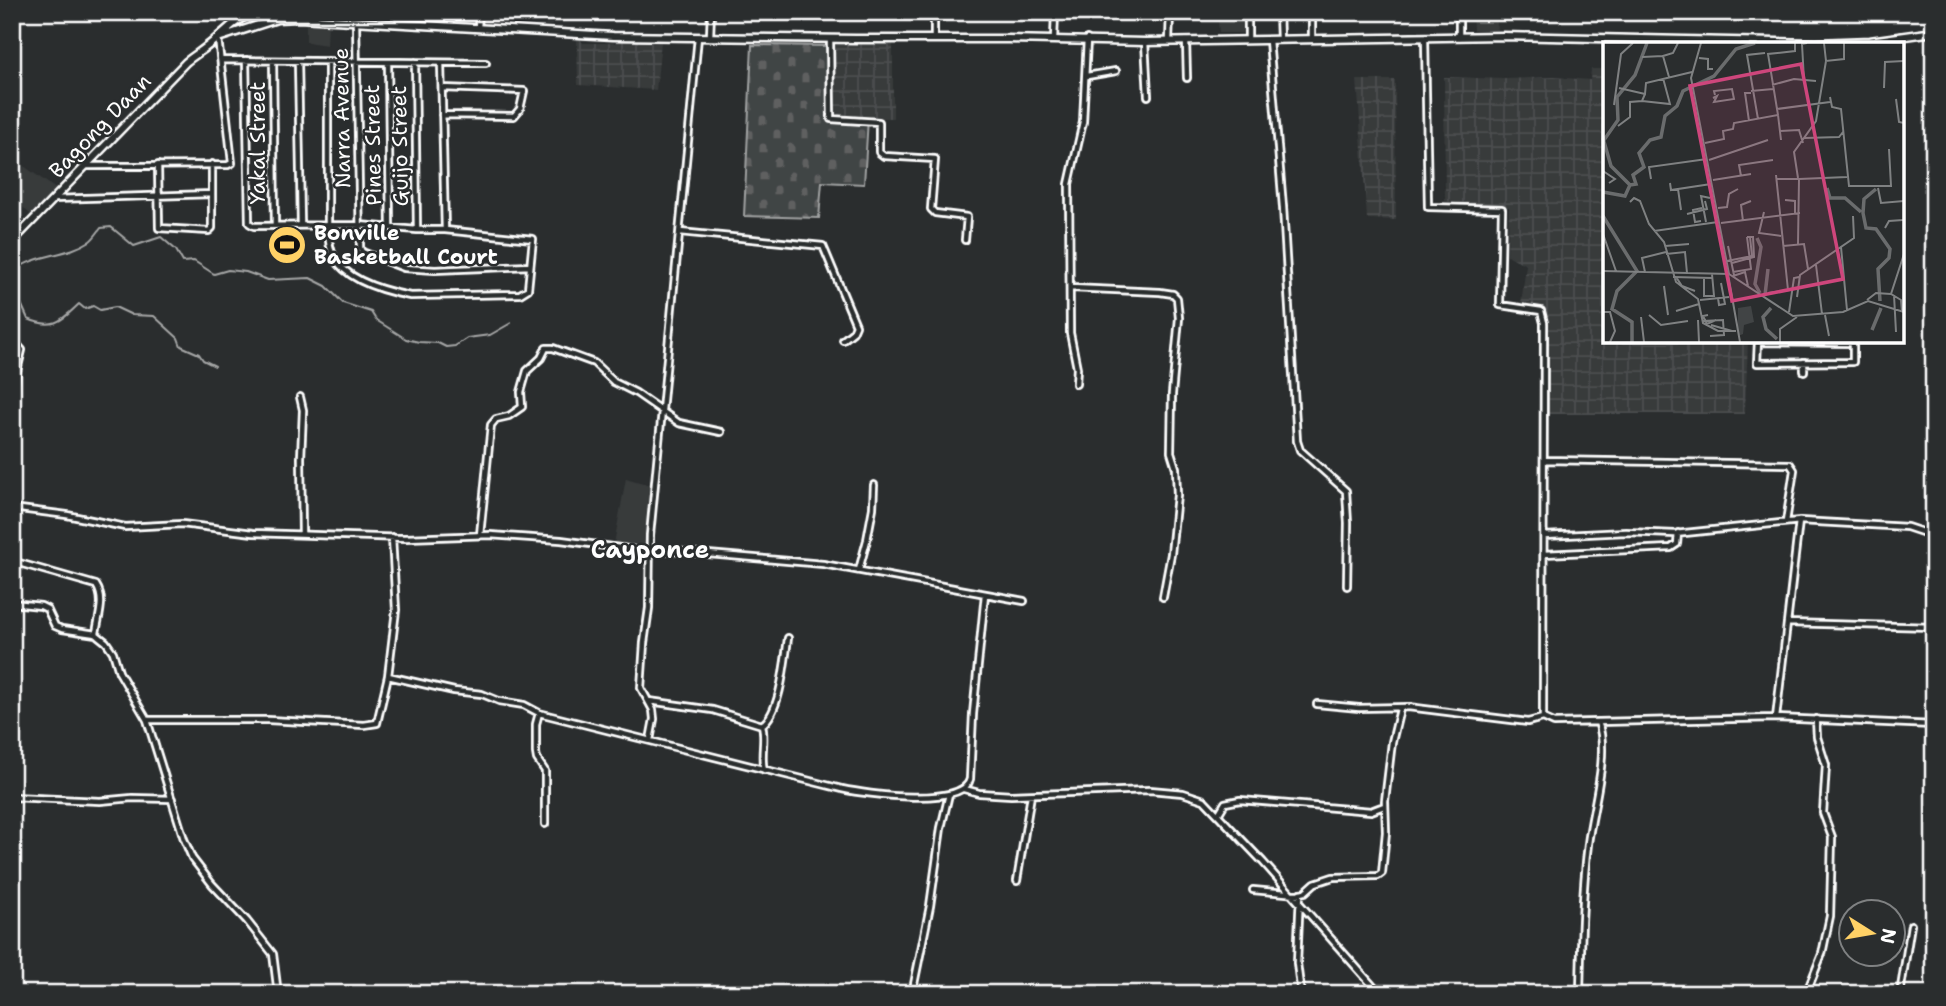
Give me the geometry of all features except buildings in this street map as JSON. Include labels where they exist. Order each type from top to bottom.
[{"type":"main road","points":[[242,29],[238,16],[259,15],[277,19],[478,27],[613,36],[1087,39],[1145,42],[1503,36],[1748,42]]},
{"type":"main road","name":"Bagong Daan","points":[[12,242],[186,62],[218,38],[238,16]]},
{"type":"main road","name":"Bagong Daan","points":[[218,38],[277,19]]},
{"type":"main road","points":[[1858,42],[1934,32]]},
{"type":"street","points":[[478,12],[478,27]]},
{"type":"street","points":[[710,36],[711,12]]},
{"type":"street","points":[[934,12],[934,40]]},
{"type":"street","points":[[1054,39],[1055,12]]},
{"type":"street","points":[[1169,41],[1170,12]]},
{"type":"street","points":[[1248,12],[1248,40]]},
{"type":"street","points":[[1279,12],[1280,40]]},
{"type":"street","points":[[1312,12],[1312,40]]},
{"type":"street","points":[[1459,12],[1459,37]]},
{"type":"street","name":"Narra Avenue","points":[[356,22],[359,225],[362,252],[404,268],[435,270],[530,266]]},
{"type":"street","points":[[650,740],[654,719],[649,701],[641,688],[641,681],[649,608],[650,550],[662,412],[698,37]]},
{"type":"street","points":[[85,166],[232,163],[218,38]]},
{"type":"street","points":[[1425,38],[1428,207],[1502,209],[1500,304],[1541,311],[1544,323],[1543,718]]},
{"type":"street","points":[[830,39],[831,120],[878,122],[879,152],[884,156],[935,159],[931,209],[935,213],[967,217],[965,240]]},
{"type":"street","points":[[1076,384],[1077,368],[1071,343],[1069,184],[1083,122],[1087,39]]},
{"type":"street","points":[[1269,40],[1283,207],[1297,441],[1300,450],[1346,491],[1347,586]]},
{"type":"street","points":[[1186,41],[1187,78]]},
{"type":"street","points":[[1145,42],[1148,96]]},
{"type":"street","points":[[221,60],[486,63]]},
{"type":"street","points":[[246,60],[249,223],[254,226],[301,225],[328,225],[359,225],[533,239],[528,289],[520,294],[435,297],[392,293],[343,270],[329,245],[328,225],[328,61]]},
{"type":"street","name":"Yakal Street","points":[[273,61],[275,226]]},
{"type":"street","points":[[298,61],[301,225]]},
{"type":"street","name":"Pines Street","points":[[388,62],[390,228]]},
{"type":"street","name":"Guijo Street","points":[[415,62],[417,230]]},
{"type":"street","points":[[441,62],[445,230]]},
{"type":"street","points":[[1087,76],[1116,71]]},
{"type":"street","points":[[442,88],[524,91],[520,109],[514,116],[442,114]]},
{"type":"street","points":[[158,165],[159,228],[209,231],[212,228],[212,164]]},
{"type":"street","points":[[54,199],[212,194]]},
{"type":"street","points":[[680,232],[823,246],[856,325],[853,332],[843,340]]},
{"type":"street","points":[[1071,289],[1173,293],[1177,298],[1179,318],[1172,394],[1171,452],[1176,468],[1177,495],[1163,597]]},
{"type":"street","points":[[12,339],[22,350],[12,412]]},
{"type":"street","points":[[1758,343],[1756,363],[1853,362],[1853,343]]},
{"type":"street","points":[[480,535],[491,425],[496,419],[509,416],[522,407],[521,392],[527,371],[541,358],[546,348],[594,363],[614,382],[679,423],[721,432]]},
{"type":"street","points":[[1804,362],[1804,371]]},
{"type":"street","points":[[300,397],[303,410],[302,533]]},
{"type":"street","points":[[1544,460],[1790,464],[1794,470],[1786,523]]},
{"type":"street","points":[[859,570],[873,508],[874,485]]},
{"type":"street","points":[[12,508],[67,515],[125,527],[174,523],[253,533],[438,538],[480,535],[561,540],[642,551],[823,564],[1024,601]]},
{"type":"street","points":[[1544,536],[1626,532],[1678,533],[1799,521],[1907,527],[1934,536]]},
{"type":"street","points":[[1776,718],[1799,521]]},
{"type":"street","points":[[1544,554],[1671,548],[1677,544],[1678,533]]},
{"type":"street","points":[[147,720],[268,720],[371,725],[379,720],[388,676],[396,600],[393,537]]},
{"type":"street","points":[[12,561],[96,584],[102,605],[96,634]]},
{"type":"street","points":[[964,789],[970,779],[973,714],[985,594]]},
{"type":"street","points":[[12,603],[41,606],[47,609],[55,626],[96,634],[113,652],[119,672],[147,720],[184,839],[199,868],[273,954],[278,994]]},
{"type":"street","points":[[1787,623],[1933,627]]},
{"type":"street","points":[[762,725],[768,721],[779,691],[788,638]]},
{"type":"street","points":[[388,676],[454,691],[482,694],[499,701],[524,705],[538,713],[876,796],[949,794],[964,789],[979,793],[1031,795],[1150,790],[1183,793],[1204,800],[1219,814],[1380,994]]},
{"type":"street","points":[[649,701],[713,710],[762,725]]},
{"type":"street","points":[[1317,704],[1359,708],[1408,707],[1528,722],[1543,718],[1554,723],[1776,718],[1934,725]]},
{"type":"street","points":[[1253,890],[1300,893],[1315,883],[1333,877],[1378,876],[1382,873],[1386,832],[1384,806],[1392,743],[1400,709]]},
{"type":"street","points":[[538,713],[536,753],[545,771],[545,824]]},
{"type":"street","points":[[1806,994],[1822,954],[1830,916],[1832,837],[1823,813],[1826,765],[1817,737],[1816,719]]},
{"type":"street","points":[[1580,994],[1587,846],[1601,761],[1601,729],[1598,722]]},
{"type":"street","points":[[762,725],[764,770]]},
{"type":"street","points":[[912,994],[949,794]]},
{"type":"street","points":[[1017,881],[1031,795]]},
{"type":"street","points":[[12,797],[100,801],[132,798],[172,799]]},
{"type":"street","points":[[1219,814],[1225,803],[1240,800],[1371,810],[1380,810],[1384,806]]},
{"type":"street","points":[[1300,893],[1297,963],[1301,994]]},
{"type":"street","points":[[1900,994],[1911,925]]},
{"type":"shaded area","points":[[519,12],[553,12],[552,25],[519,23]]},
{"type":"shaded area","points":[[1213,12],[1247,12],[1248,33],[1219,33],[1218,21],[1213,21]]},
{"type":"shaded area","points":[[1472,12],[1496,12],[1497,30],[1473,30]]},
{"type":"shaded area","points":[[306,23],[328,25],[327,45],[306,42]]},
{"type":"shaded area","points":[[577,39],[583,43],[615,43],[616,39],[661,42],[656,90],[578,85]]},
{"type":"shaded area","points":[[832,43],[893,44],[893,118],[833,118]]},
{"type":"shaded area","points":[[1591,69],[1603,69],[1603,343],[1748,343],[1745,414],[1547,414],[1547,323],[1540,308],[1521,304],[1526,265],[1507,255],[1509,207],[1445,201],[1444,77],[1554,77],[1590,80]]},
{"type":"shaded area","points":[[1357,80],[1395,80],[1396,220],[1367,219]]},
{"type":"shaded area","points":[[24,166],[56,189],[32,216],[14,199]]},
{"type":"shaded area","points":[[626,478],[653,486],[647,549],[614,544]]},
{"type":"green space","points":[[752,45],[832,46],[833,118],[868,118],[864,184],[822,182],[819,218],[744,216]]},
{"type":"green space","name":"Bonville Basketball Court","points":[[281,235],[293,235],[294,255],[281,255]]},
{"type":"waterway","points":[[12,272],[31,261],[81,246],[91,240],[101,228],[111,227],[134,246],[161,237],[176,250],[183,262],[194,261],[214,274],[228,270],[246,272],[268,280],[310,278],[326,286],[343,303],[371,312],[376,320],[406,339],[438,343],[446,347],[455,346],[467,338],[490,335],[511,323]]},
{"type":"waterway","points":[[12,296],[19,299],[28,319],[44,324],[62,319],[79,304],[85,309],[93,306],[100,310],[115,307],[132,315],[154,316],[178,338],[181,346],[199,354],[203,360],[215,366]]},
{"type":"place","name":"Bonville Basketball Court","points":[[287,245]]},
{"type":"district","name":"Cayponce","points":[[650,550]]}]
